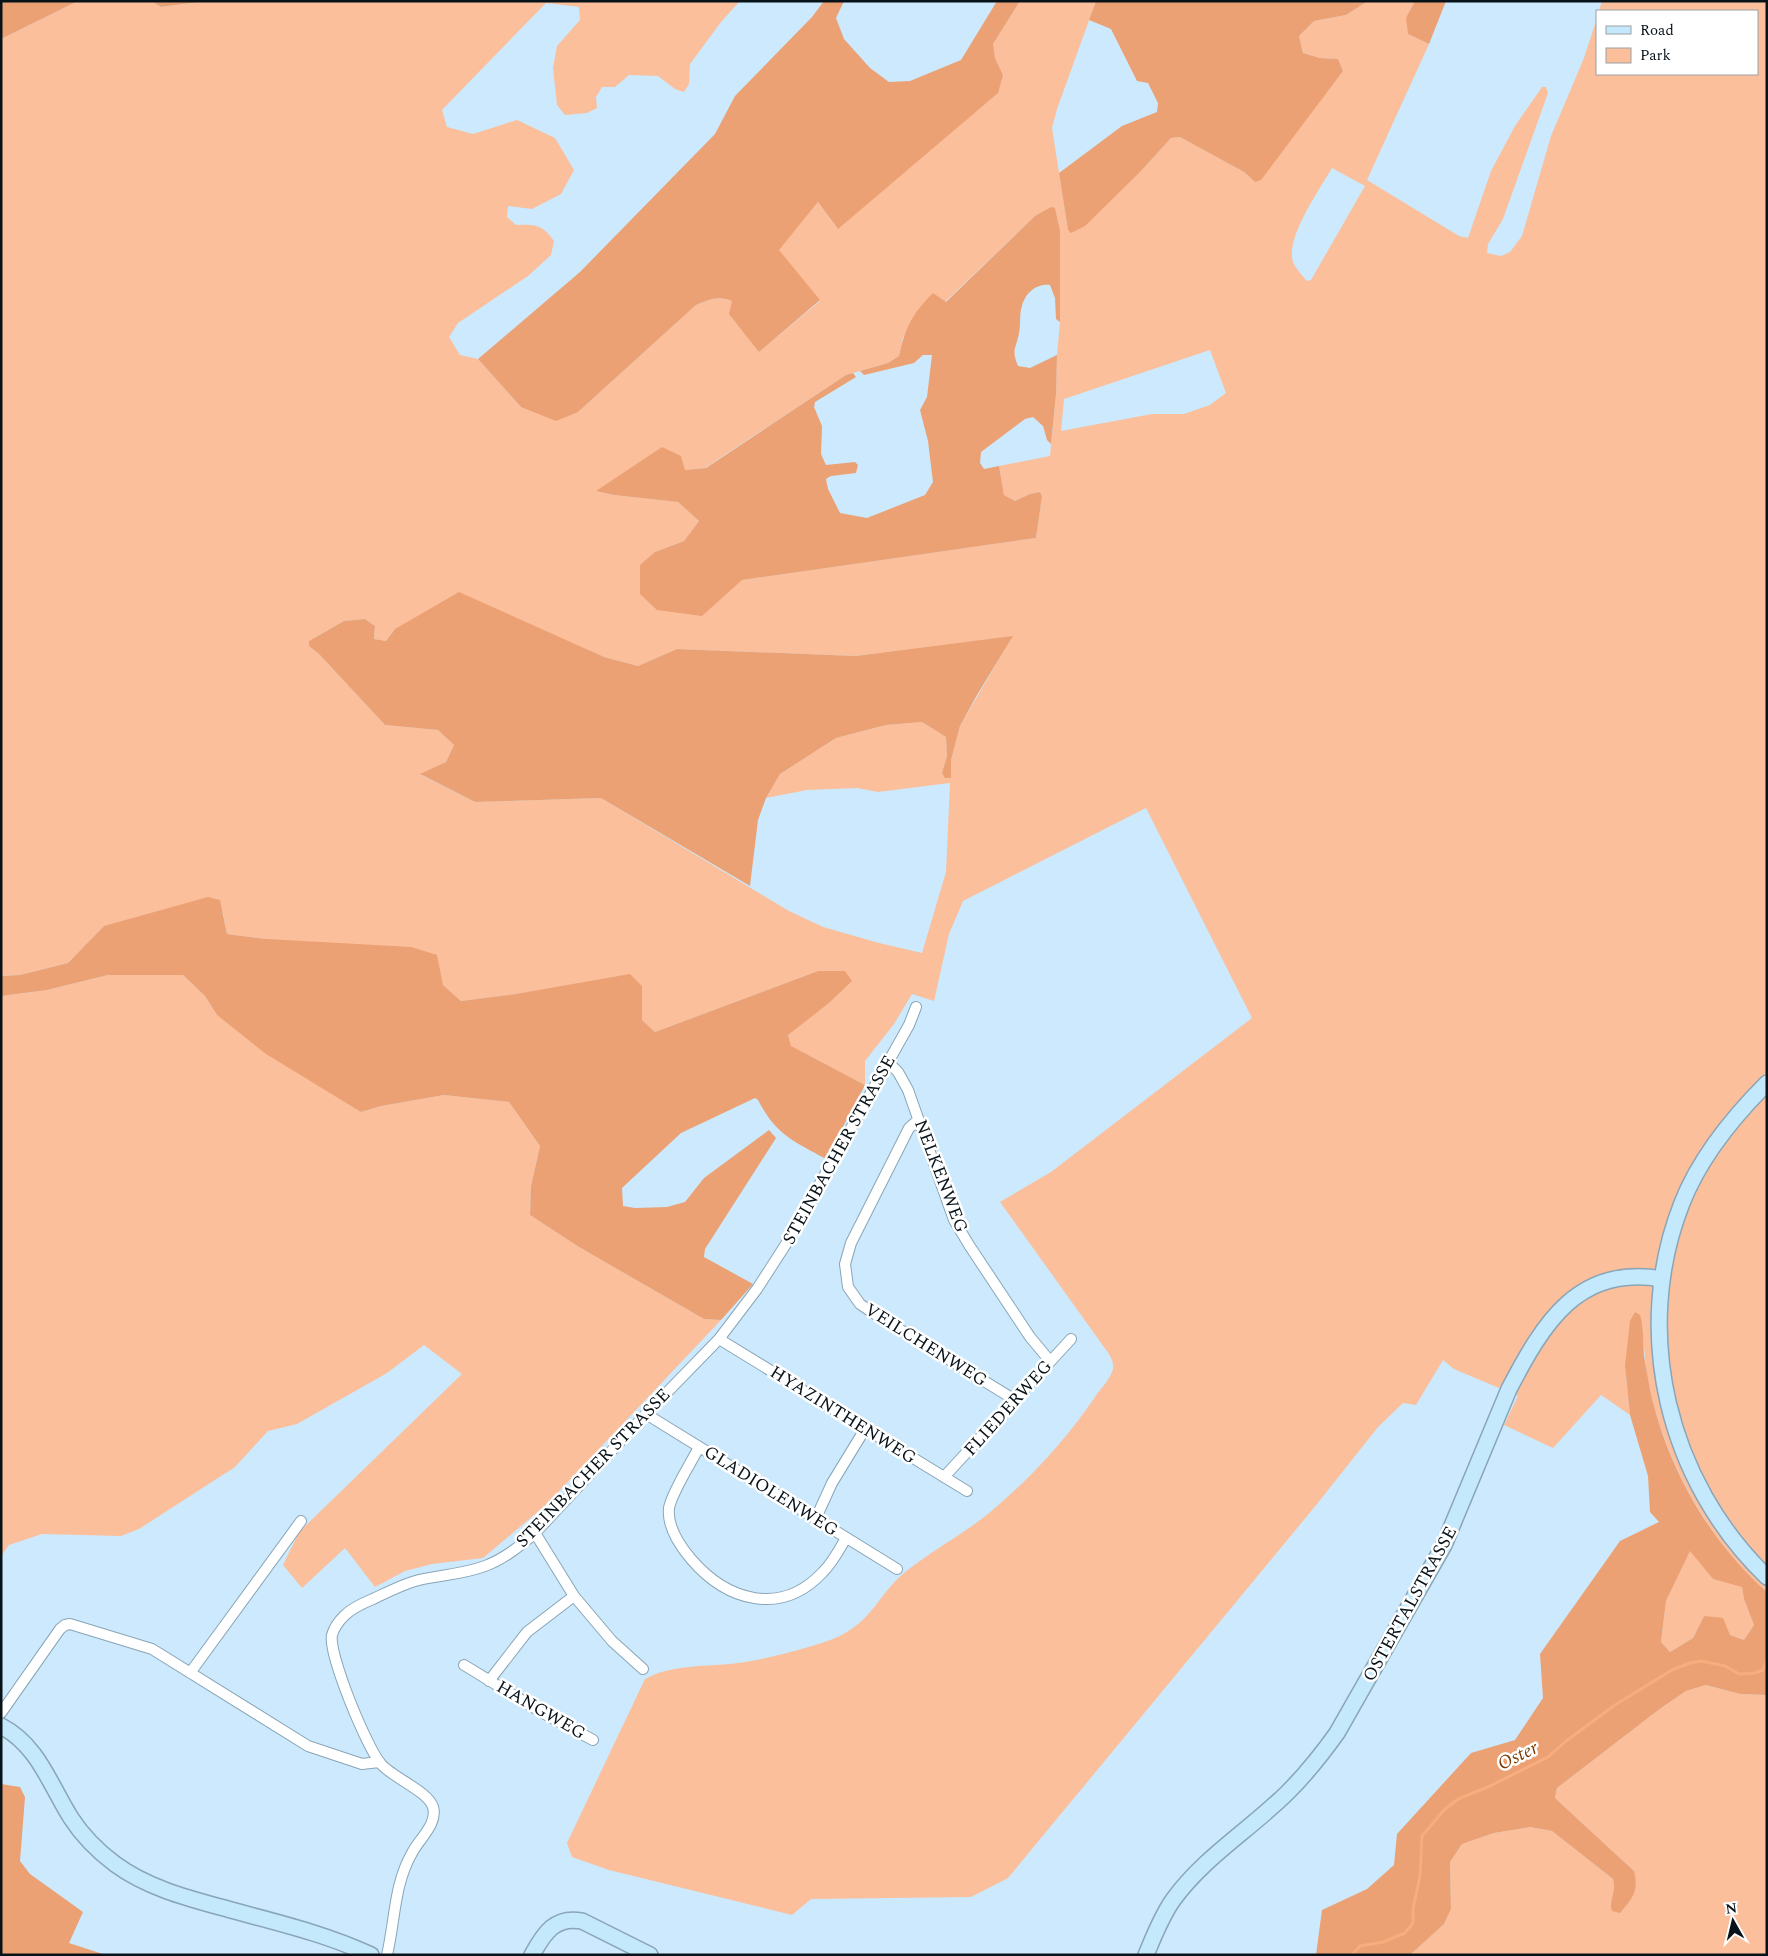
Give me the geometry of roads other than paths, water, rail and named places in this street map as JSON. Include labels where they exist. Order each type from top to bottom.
[{"type":"main road","points":[[1767,1083],[1727,1126],[1694,1178],[1674,1225],[1662,1279],[1658,1319],[1661,1368],[1666,1396],[1675,1431],[1688,1465],[1719,1521],[1750,1560],[1767,1577]]},
{"type":"main road","name":"OSTERTALSTRASSE","points":[[1146,1955],[1161,1920],[1190,1880],[1288,1792],[1319,1758],[1337,1733],[1444,1545],[1509,1389],[1522,1364],[1547,1326],[1574,1297],[1601,1281],[1643,1276],[1662,1279]]},
{"type":"main road","points":[[1,1726],[22,1740],[33,1752],[65,1808],[82,1832],[105,1855],[129,1873],[144,1882],[170,1891],[206,1903],[326,1936],[371,1955]]},
{"type":"main road","points":[[532,1955],[554,1925],[572,1920],[582,1921],[650,1955]]},
{"type":"street","name":"STEINBACHER STRASSE","points":[[386,1955],[402,1873],[411,1853],[433,1820],[434,1814],[430,1800],[395,1777],[372,1751],[334,1658],[332,1634],[337,1624],[360,1605],[405,1584],[458,1573],[497,1561],[515,1550],[536,1533],[646,1414],[719,1339],[758,1289],[786,1244],[909,1025],[916,1007]]},
{"type":"street","name":"NELKENWEG","points":[[888,1062],[898,1072],[908,1090],[954,1220],[1030,1337],[1050,1361]]},
{"type":"street","name":"VEILCHENWEG","points":[[918,1120],[908,1128],[851,1242],[845,1264],[848,1287],[860,1304],[873,1313],[1015,1400]]},
{"type":"street","name":"HYAZINTHENWEG","points":[[719,1339],[967,1491]]},
{"type":"street","name":"FLIEDERWEG","points":[[944,1477],[1071,1339]]},
{"type":"street","name":"GLADIOLENWEG","points":[[646,1414],[897,1569]]},
{"type":"street","points":[[816,1518],[832,1483],[866,1429]]},
{"type":"street","points":[[700,1447],[674,1494],[669,1510],[670,1518],[675,1536],[685,1552],[709,1578],[724,1588],[740,1595],[756,1598],[773,1599],[786,1596],[812,1582],[822,1573],[846,1538]]},
{"type":"street","points":[[190,1673],[301,1521]]},
{"type":"street","points":[[536,1533],[574,1596],[612,1641],[642,1669]]},
{"type":"street","name":"HANGWEG","points":[[489,1681],[528,1632],[574,1596]]},
{"type":"street","points":[[1,1713],[65,1625],[70,1624],[142,1645],[308,1746],[362,1764],[380,1762]]},
{"type":"street","name":"HANGWEG","points":[[464,1665],[541,1712],[593,1740]]},
{"type":"waterway","name":"Oster","points":[[1352,1955],[1360,1946],[1383,1942],[1405,1933],[1413,1923],[1413,1909],[1420,1876],[1422,1836],[1444,1810],[1458,1799],[1488,1787],[1548,1757],[1566,1741],[1615,1705],[1672,1670],[1701,1661],[1725,1666],[1739,1674],[1755,1673],[1763,1670],[1767,1661]]}]
